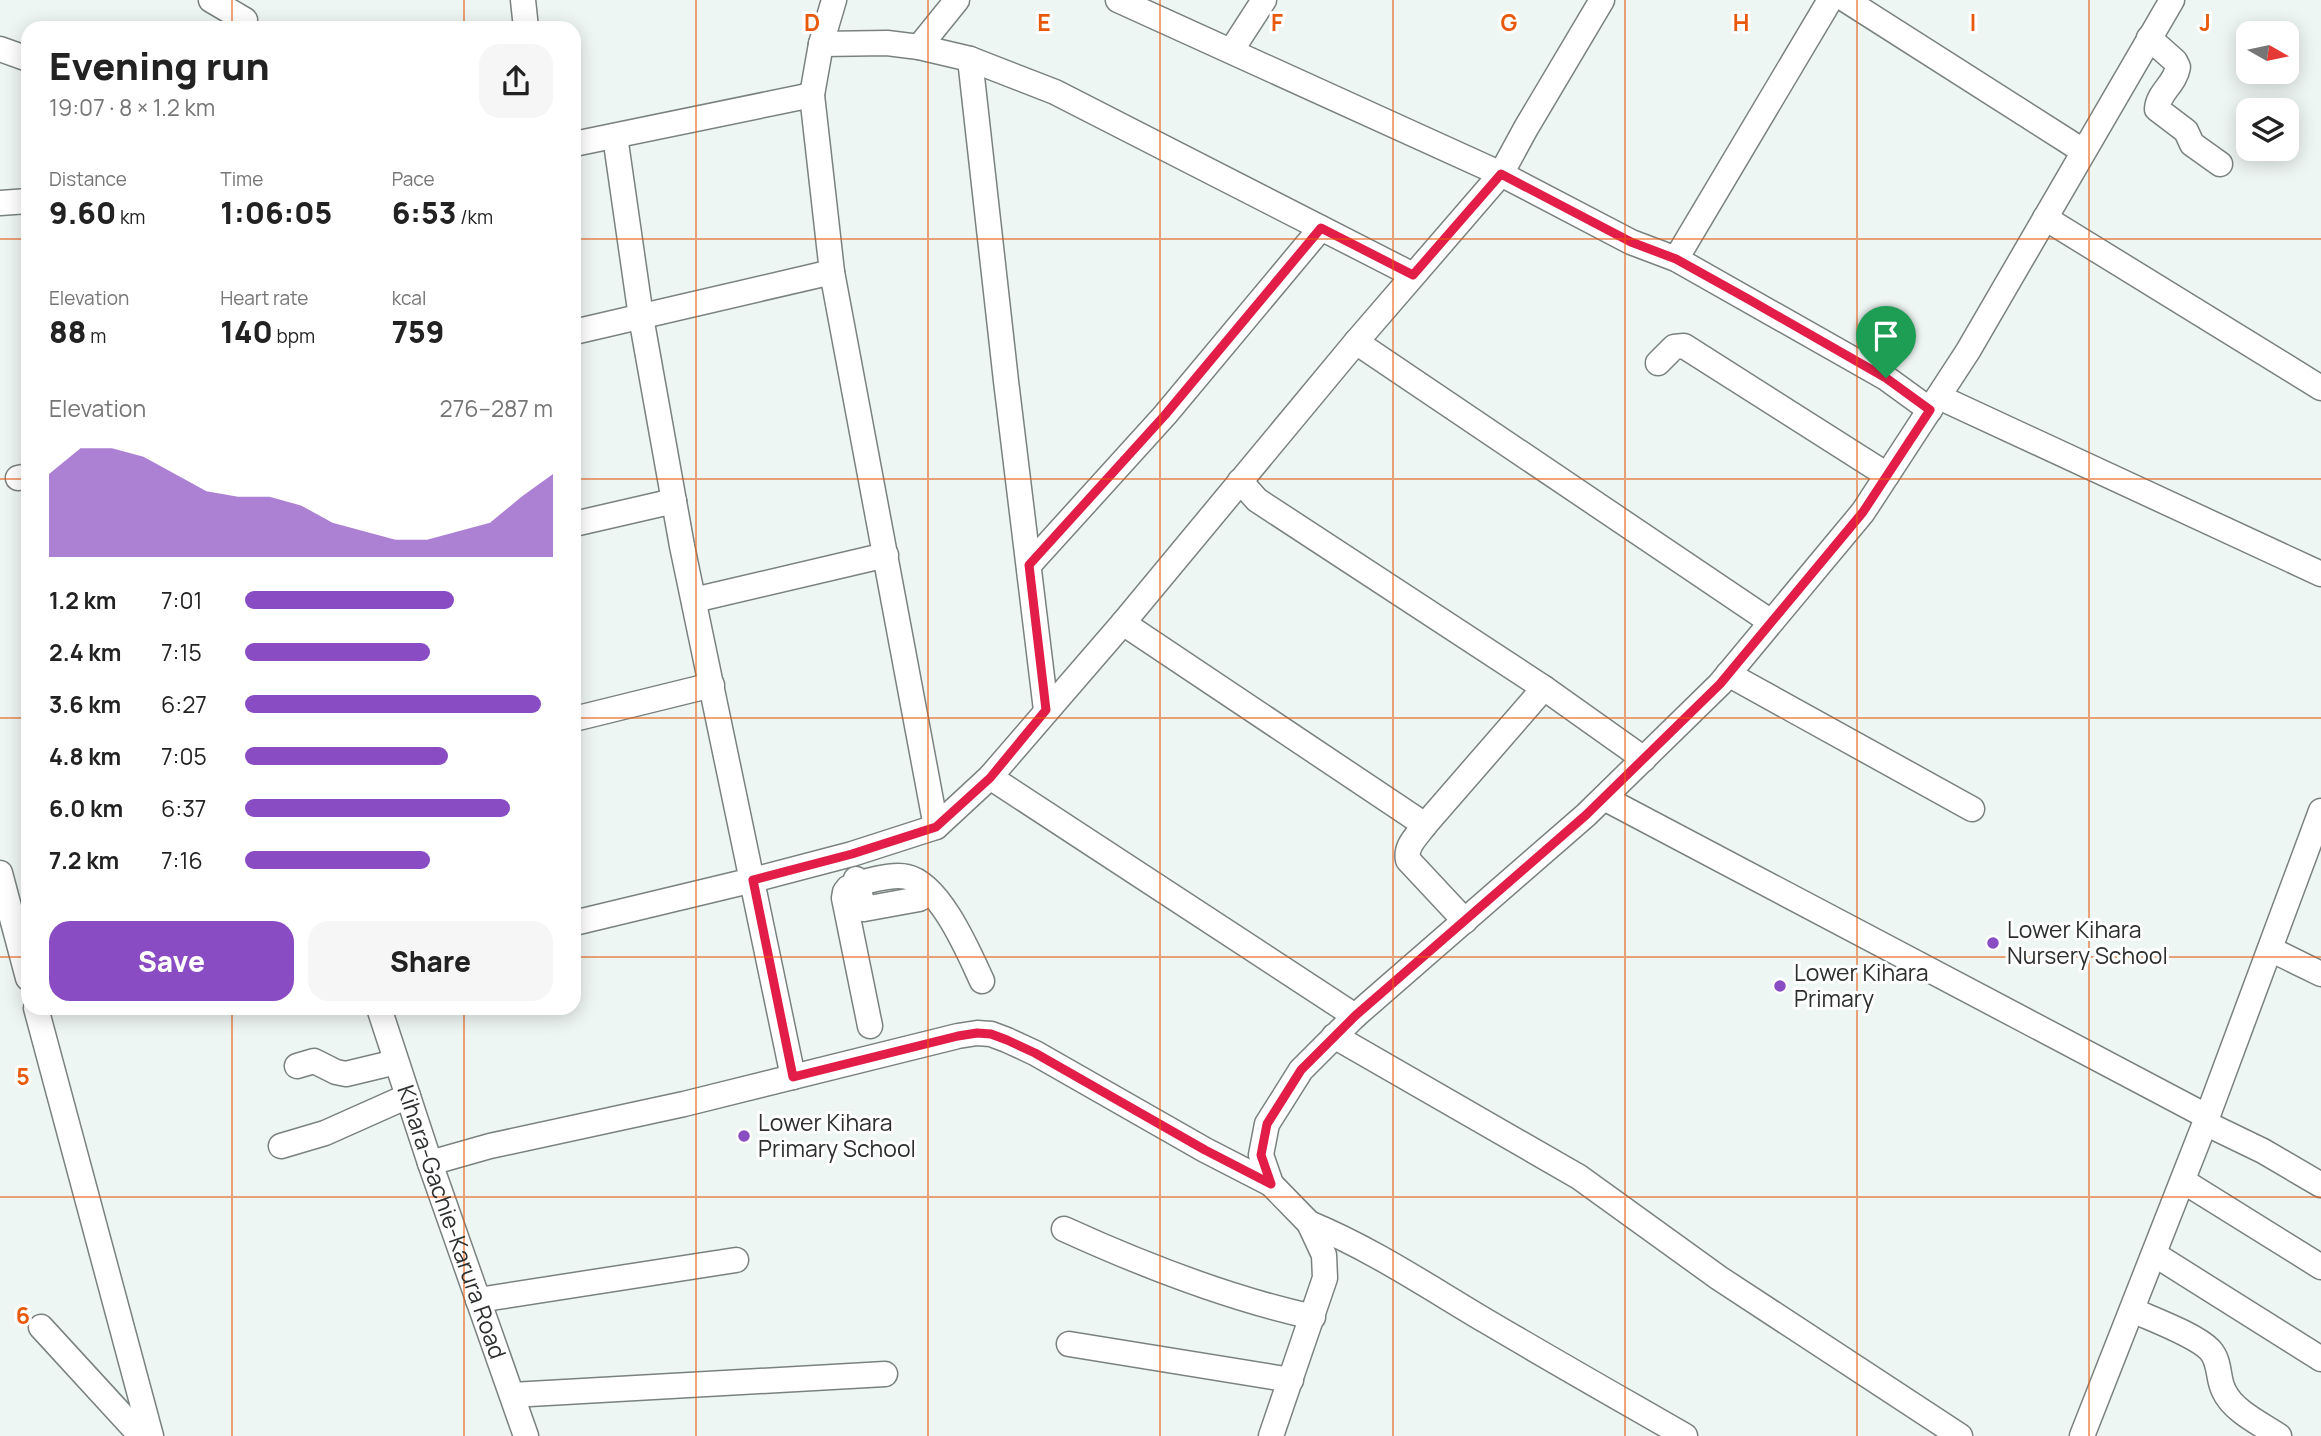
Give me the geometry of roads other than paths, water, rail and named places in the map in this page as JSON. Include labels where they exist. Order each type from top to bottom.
[{"type":"street","points":[[211,0],[245,16]]},
{"type":"street","points":[[523,0],[525,21]]},
{"type":"street","points":[[834,0],[821,44],[812,95],[832,272],[936,827]]},
{"type":"street","points":[[919,47],[957,0]]},
{"type":"street","points":[[1118,0],[1501,174],[1631,242],[1676,259],[1935,403],[2321,574]]},
{"type":"street","points":[[1231,51],[1264,0]]},
{"type":"street","points":[[581,921],[852,854],[936,827],[990,778],[1123,623],[1356,342],[1501,174],[1602,0]]},
{"type":"street","points":[[1676,259],[1829,0]]},
{"type":"street","points":[[1846,0],[2083,150]]},
{"type":"street","points":[[1271,1184],[1261,1155],[1267,1124],[1301,1070],[1355,1016],[1604,798],[1644,759],[1728,674],[1863,512],[1968,351],[2172,0]]},
{"type":"street","points":[[2149,38],[2175,61],[2178,67],[2176,78],[2160,98],[2157,109],[2186,131],[2192,144],[2220,164]]},
{"type":"street","points":[[821,44],[887,43],[919,47],[970,59],[1055,93],[1413,275]]},
{"type":"street","points":[[0,49],[21,56]]},
{"type":"street","points":[[970,59],[1046,710]]},
{"type":"street","points":[[581,143],[812,95]]},
{"type":"street","points":[[615,136],[641,317],[674,501],[793,1077]]},
{"type":"street","points":[[0,204],[21,202]]},
{"type":"street","points":[[2045,218],[2321,388]]},
{"type":"street","points":[[1029,565],[1165,415],[1321,228]]},
{"type":"street","points":[[581,330],[832,272]]},
{"type":"street","points":[[1356,342],[1771,622]]},
{"type":"street","points":[[1658,363],[1674,347],[1684,346],[1887,475]]},
{"type":"street","points":[[1240,481],[1257,500],[1544,688],[1644,759]]},
{"type":"street","points":[[581,522],[674,501]]},
{"type":"street","points":[[694,600],[886,555]]},
{"type":"street","points":[[1123,623],[1426,825]]},
{"type":"street","points":[[1728,674],[1972,809]]},
{"type":"street","points":[[581,717],[712,685]]},
{"type":"street","points":[[1465,921],[1408,860],[1406,852],[1544,688]]},
{"type":"street","points":[[990,778],[1355,1016]]},
{"type":"street","points":[[1604,798],[2206,1120],[2321,1185]]},
{"type":"street","points":[[2082,1436],[2183,1181],[2321,811]]},
{"type":"street","points":[[852,854],[857,884]]},
{"type":"street","points":[[0,873],[19,955]]},
{"type":"street","points":[[870,1026],[844,898],[848,888],[857,884],[898,876],[917,881],[953,922],[982,981]]},
{"type":"street","points":[[2270,950],[2321,974]]},
{"type":"street","points":[[38,1015],[151,1436]]},
{"type":"street","name":"Kihara-Gachie-Karura Road","points":[[381,1015],[526,1436]]},
{"type":"street","points":[[430,1163],[490,1146],[684,1104],[958,1036],[991,1034],[1035,1053],[1205,1150],[1271,1184],[1308,1223],[1324,1255],[1325,1278],[1271,1436]]},
{"type":"street","points":[[1334,1036],[1578,1177],[1720,1278],[1961,1436]]},
{"type":"street","points":[[297,1066],[314,1061],[346,1074],[396,1062]]},
{"type":"street","points":[[281,1146],[326,1133],[408,1096]]},
{"type":"street","points":[[2183,1181],[2321,1267]]},
{"type":"street","points":[[1308,1223],[1344,1237],[1384,1258],[1486,1321],[1685,1436]]},
{"type":"street","points":[[1064,1229],[1118,1254],[1238,1297],[1313,1317]]},
{"type":"street","points":[[2154,1254],[2321,1359]]},
{"type":"street","points":[[478,1300],[736,1260]]},
{"type":"street","points":[[2132,1310],[2210,1349],[2217,1361],[2222,1390],[2232,1404],[2278,1436]]},
{"type":"street","points":[[41,1327],[141,1436]]},
{"type":"street","points":[[1069,1344],[1291,1380]]},
{"type":"street","points":[[512,1395],[885,1374]]},
{"type":"place","name":"Lower Kihara Nursery School","points":[[1993,943]]},
{"type":"place","name":"Lower Kihara Primary","points":[[1780,986]]},
{"type":"place","name":"Lower Kihara Primary School","points":[[744,1136]]}]
